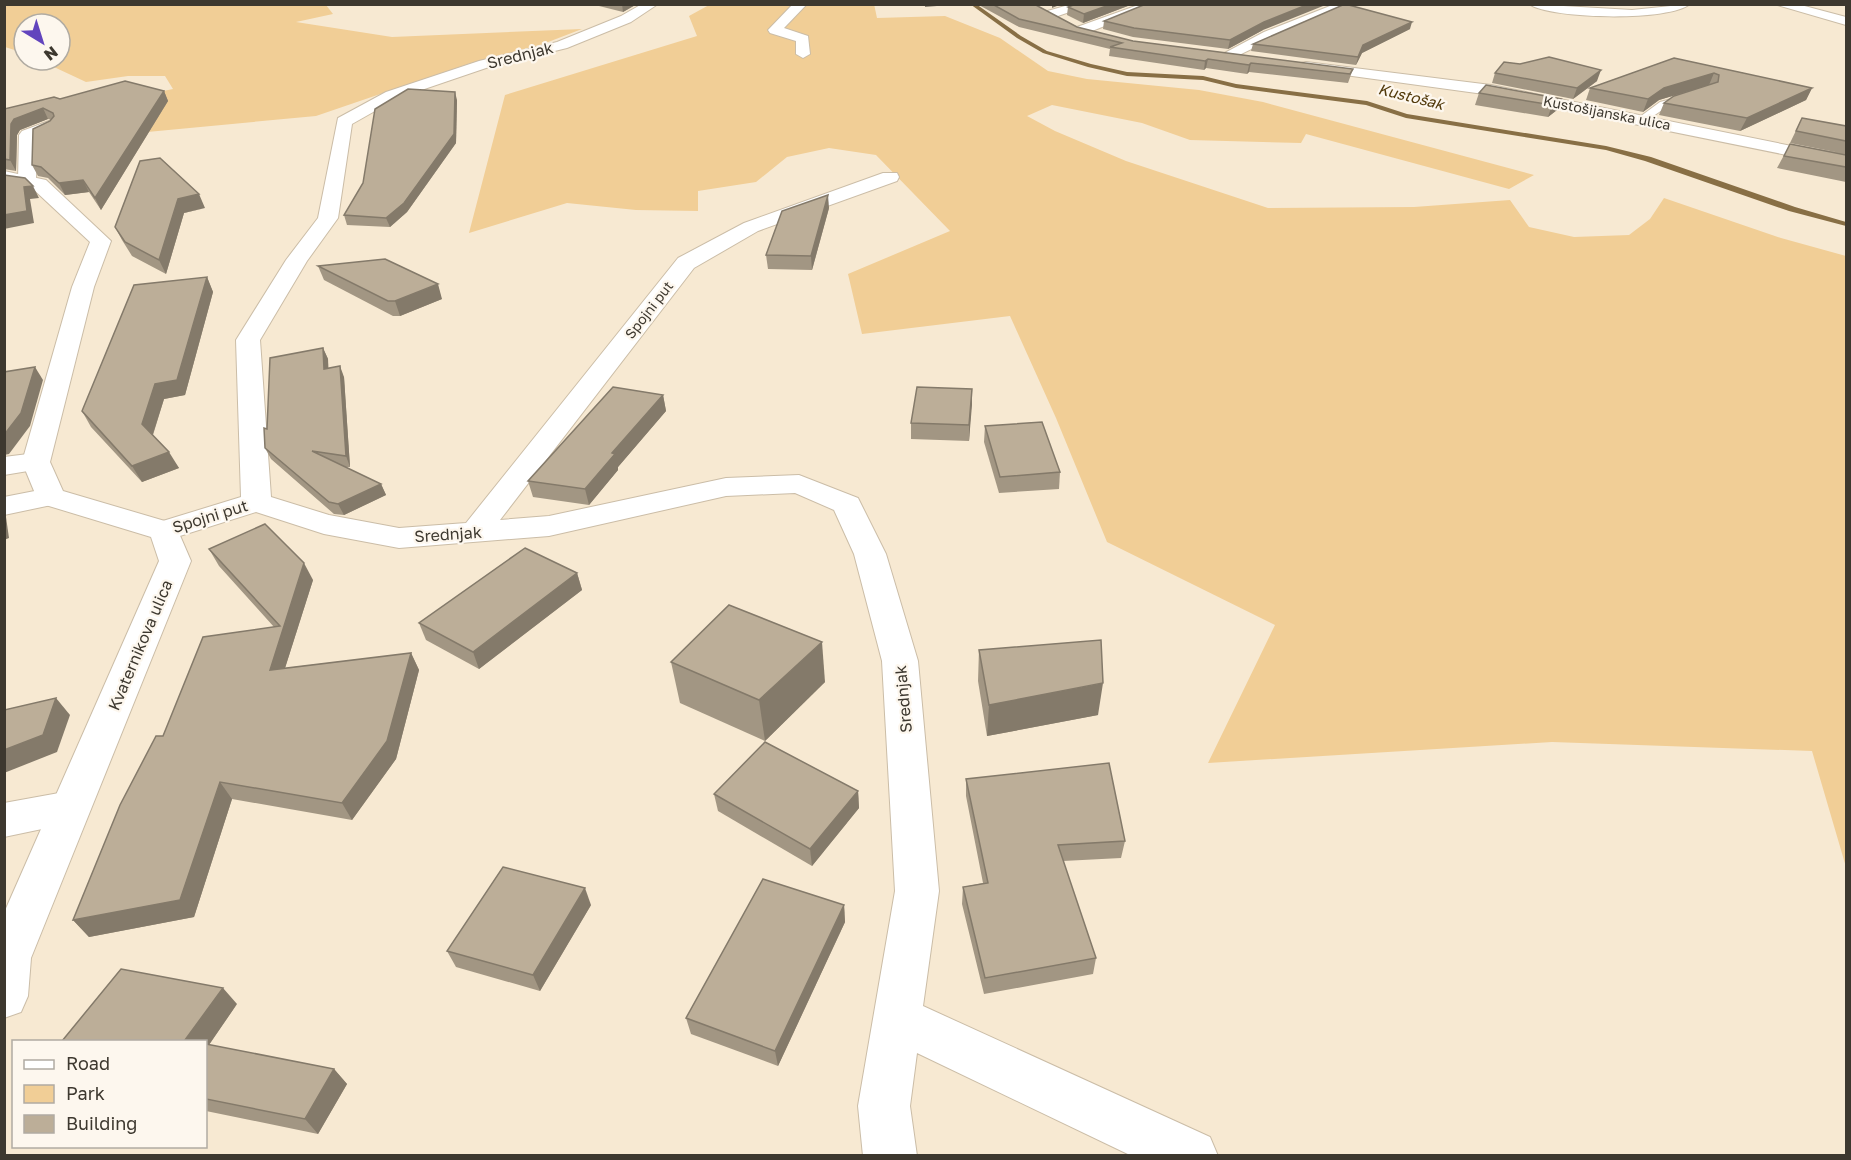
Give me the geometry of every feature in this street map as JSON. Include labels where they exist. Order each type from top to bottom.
[{"type":"street","name":"Srednjak","points":[[652,4],[626,19],[562,45],[484,64],[392,95],[344,122],[328,218],[297,260],[248,340],[256,502],[324,524],[399,538],[549,525],[726,487],[799,484],[847,504],[870,554],[900,660],[917,891],[884,1106],[890,1155]]},
{"type":"street","points":[[801,4],[775,30],[803,39],[803,54]]},
{"type":"street","points":[[1049,15],[1088,4]]},
{"type":"street","points":[[1082,30],[1154,4]]},
{"type":"street","points":[[1260,60],[1220,55],[1348,4]]},
{"type":"street","points":[[1535,4],[1580,10],[1633,12],[1665,10],[1684,4]]},
{"type":"street","points":[[1780,4],[1846,21]]},
{"type":"street","points":[[1036,8],[1082,30],[1107,37]]},
{"type":"street","name":"Kustošijanska ulica","points":[[1294,64],[1462,85],[1643,119],[1846,162]]},
{"type":"street","points":[[49,126],[28,135],[16,178],[39,184],[101,241],[83,287],[36,462],[50,497]]},
{"type":"street","name":"Spojni put","points":[[475,532],[686,263],[752,227],[890,177]]},
{"type":"street","points":[[4,466],[36,462]]},
{"type":"street","points":[[4,506],[50,497],[164,531]]},
{"type":"street","name":"Spojni put","points":[[164,531],[256,502]]},
{"type":"street","name":"Kvaternikova ulica","points":[[4,996],[8,958],[175,561],[164,531]]},
{"type":"street","points":[[4,820],[70,808]]},
{"type":"street","points":[[898,1019],[1191,1155]]},
{"type":"lane","points":[[1643,119],[1664,104],[1708,90]]},
{"type":"green space","points":[[5,4],[326,5],[333,14],[296,22],[392,37],[582,29],[543,44],[471,63],[316,116],[73,139],[90,106],[173,89],[165,76],[128,76],[86,82],[65,72],[72,72],[72,12],[12,12],[12,49],[5,47]]},
{"type":"green space","points":[[874,4],[877,18],[945,16],[1000,38],[1048,71],[1087,79],[1199,90],[1263,102],[1534,175],[1509,189],[1306,134],[1301,143],[1190,140],[1142,123],[1052,105],[1027,116],[1055,131],[1126,161],[1268,208],[1414,207],[1510,200],[1529,227],[1574,237],[1629,235],[1650,219],[1664,198],[1781,238],[1846,256],[1846,867],[1812,751],[1552,742],[1208,763],[1275,625],[1107,542],[1056,418],[1010,316],[862,334],[848,274],[950,231],[876,155],[829,148],[787,157],[756,182],[698,191],[698,211],[636,210],[567,203],[469,233],[505,95],[697,36],[689,16],[709,5]]},
{"type":"building","points":[[992,4],[1034,4],[1077,27],[1133,41],[1353,69],[1350,74],[1251,63],[1249,65],[1110,47],[1122,43],[1019,19]]},
{"type":"building","points":[[1076,4],[1112,4],[1084,14],[1068,7]]},
{"type":"building","points":[[1146,4],[1309,4],[1264,22],[1230,40],[1134,28],[1104,21]]},
{"type":"building","points":[[1345,4],[1412,22],[1363,45],[1358,57],[1253,44]]},
{"type":"building","points":[[1549,57],[1601,70],[1577,88],[1495,73],[1504,62],[1520,64]]},
{"type":"building","points":[[1674,58],[1812,88],[1747,118],[1664,103],[1674,96],[1718,82],[1719,75],[1714,73],[1664,88],[1648,99],[1590,88]]},
{"type":"building","points":[[125,81],[164,91],[95,198],[83,180],[59,183],[41,167],[32,165],[33,129],[50,121],[54,116],[53,113],[43,108],[14,119],[11,124],[10,160],[4,159],[4,109],[54,97],[60,99]]},
{"type":"building","points":[[1486,85],[1561,99],[1552,105],[1479,93]]},
{"type":"building","points":[[408,89],[455,92],[454,134],[404,203],[386,218],[344,215],[363,183],[375,109]]},
{"type":"building","points":[[1802,118],[1846,126],[1846,141],[1796,131]]},
{"type":"building","points":[[1790,144],[1846,155],[1846,167],[1784,156]]},
{"type":"building","points":[[160,158],[199,194],[178,199],[159,260],[125,242],[115,227],[140,161]]},
{"type":"building","points":[[4,175],[25,178],[33,186],[24,187],[27,211],[4,215]]},
{"type":"building","points":[[828,195],[811,256],[766,255],[782,211]]},
{"type":"building","points":[[385,259],[438,284],[395,301],[388,301],[318,266]]},
{"type":"building","points":[[207,277],[177,380],[155,384],[142,424],[169,452],[132,466],[82,411],[134,285]]},
{"type":"building","points":[[323,348],[324,369],[340,366],[346,456],[312,451],[381,484],[338,504],[329,502],[265,448],[264,428],[267,429],[270,358]]},
{"type":"building","points":[[35,367],[21,413],[4,435],[4,372]]},
{"type":"building","points":[[613,387],[663,395],[612,453],[615,454],[585,489],[528,481]]},
{"type":"building","points":[[917,387],[972,389],[969,425],[911,423]]},
{"type":"building","points":[[1042,422],[1060,472],[1000,477],[985,426]]},
{"type":"building","points":[[265,524],[304,563],[270,670],[411,653],[387,741],[342,803],[220,782],[180,900],[73,920],[120,805],[156,736],[163,736],[203,637],[280,626],[209,549]]},
{"type":"building","points":[[525,548],[577,573],[473,652],[419,623]]},
{"type":"building","points":[[729,605],[822,642],[759,700],[671,662]]},
{"type":"building","points":[[1101,640],[1103,683],[989,705],[979,650]]},
{"type":"building","points":[[56,698],[43,735],[4,750],[4,710]]},
{"type":"building","points":[[765,742],[858,791],[810,849],[714,794]]},
{"type":"building","points":[[1109,763],[1125,841],[1058,845],[1096,958],[985,978],[963,887],[988,883],[966,779]]},
{"type":"building","points":[[503,867],[585,888],[533,975],[447,951]]},
{"type":"building","points":[[763,879],[844,905],[775,1051],[686,1018]]},
{"type":"building","points":[[121,969],[223,988],[185,1040],[63,1040]]},
{"type":"building","points":[[207,1044],[334,1069],[305,1119],[207,1099]]},
{"type":"waterway","name":"Kustošak","points":[[972,4],[1045,52],[1090,66],[1127,74],[1203,78],[1236,86],[1367,103],[1406,116],[1606,148],[1648,159],[1792,209],[1846,224]]}]
